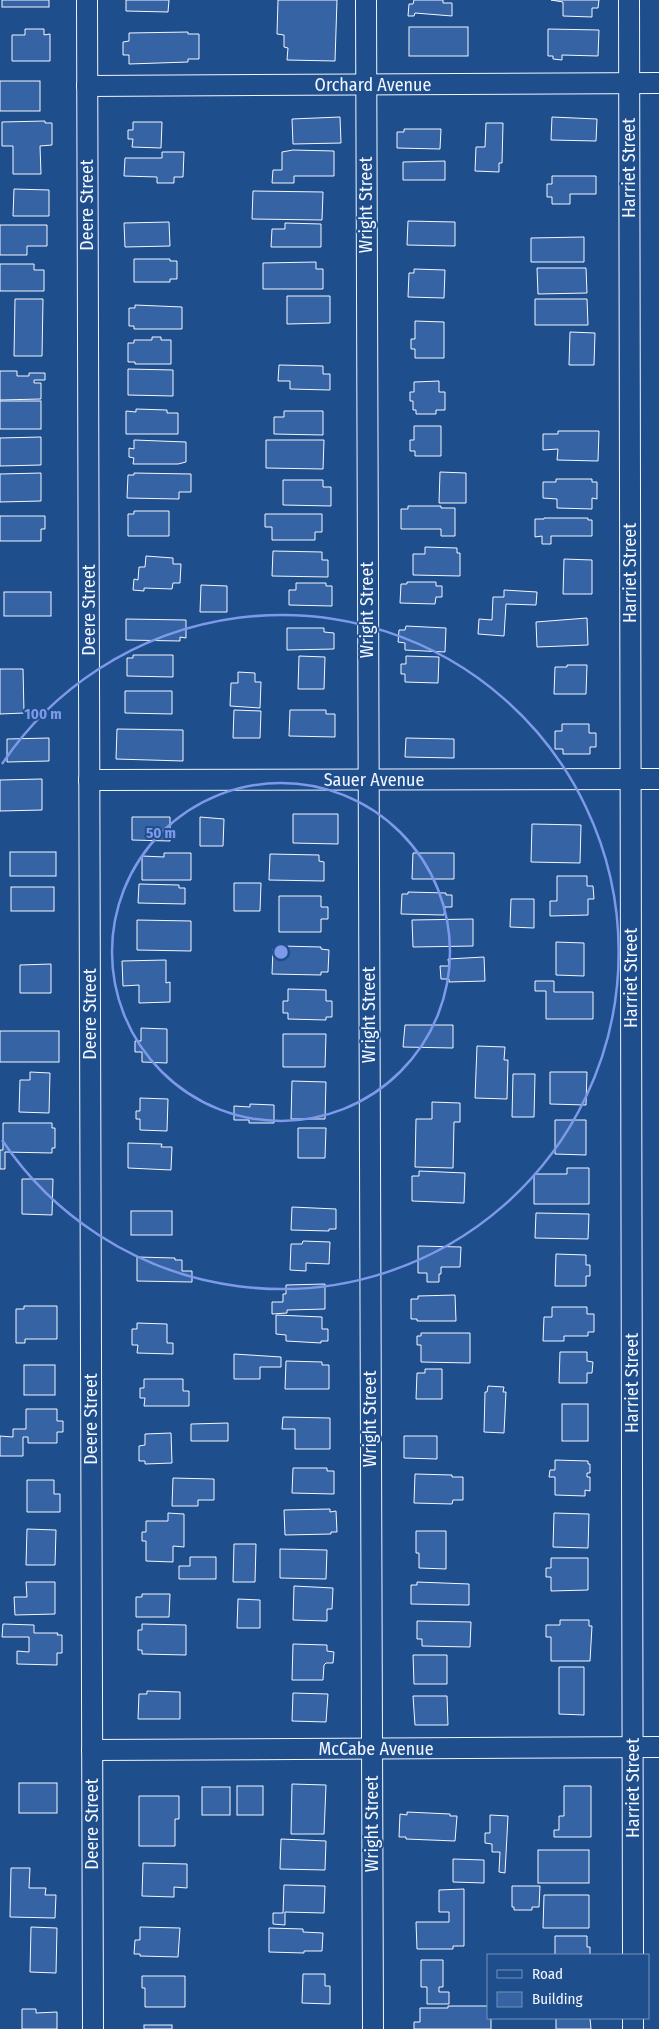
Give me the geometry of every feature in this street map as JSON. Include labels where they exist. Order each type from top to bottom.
[{"type":"street","name":"Deere Street","points":[[87,0],[93,2029]]},
{"type":"street","name":"Wright Street","points":[[366,0],[373,2029]]},
{"type":"street","name":"Harriet Street","points":[[629,0],[633,1954]]},
{"type":"street","name":"Orchard Avenue","points":[[87,86],[659,83]]},
{"type":"street","name":"Sauer Avenue","points":[[89,780],[659,779]]},
{"type":"street","name":"McCabe Avenue","points":[[92,1750],[659,1747]]},
{"type":"building","points":[[2,0],[49,0],[49,7],[2,7]]},
{"type":"building","points":[[126,0],[169,0],[168,12],[126,11]]},
{"type":"building","points":[[278,0],[337,0],[335,61],[287,60],[288,48],[284,47],[284,35],[277,34]]},
{"type":"building","points":[[414,0],[443,0],[443,3],[452,3],[452,16],[415,13],[414,16],[408,16],[409,4],[413,4]]},
{"type":"building","points":[[551,0],[599,0],[598,8],[592,8],[592,17],[563,16],[563,2]]},
{"type":"building","points":[[409,27],[468,27],[468,56],[409,56]]},
{"type":"building","points":[[25,29],[44,29],[44,35],[50,34],[50,61],[12,61],[12,35],[25,35]]},
{"type":"building","points":[[548,29],[599,30],[598,56],[562,55],[562,60],[553,59],[553,56],[548,56]]},
{"type":"building","points":[[188,32],[188,34],[199,34],[199,59],[188,59],[188,62],[129,64],[129,55],[123,55],[123,42],[129,41],[129,33]]},
{"type":"building","points":[[0,81],[40,81],[40,111],[0,111]]},
{"type":"building","points":[[340,117],[341,143],[293,144],[292,119]]},
{"type":"building","points":[[552,117],[597,119],[596,141],[551,140]]},
{"type":"building","points":[[45,121],[45,123],[52,123],[52,145],[40,146],[41,174],[13,174],[13,146],[2,146],[2,122]]},
{"type":"building","points":[[133,122],[162,122],[161,148],[132,147],[133,139],[128,139],[128,130],[133,130]]},
{"type":"building","points":[[486,123],[503,123],[502,163],[499,163],[499,172],[475,171],[476,147],[485,147]]},
{"type":"building","points":[[404,129],[441,129],[440,149],[397,148],[397,132],[404,132]]},
{"type":"building","points":[[293,150],[334,151],[334,176],[294,176],[294,183],[272,183],[273,170],[282,170],[282,152]]},
{"type":"building","points":[[162,152],[184,152],[183,177],[174,177],[174,183],[157,183],[157,177],[124,176],[125,158],[162,158]]},
{"type":"building","points":[[445,161],[445,180],[403,180],[403,162]]},
{"type":"building","points":[[552,176],[596,176],[596,194],[570,194],[570,204],[552,204],[552,197],[547,197],[547,184],[552,184]]},
{"type":"building","points":[[14,189],[49,190],[49,216],[13,216]]},
{"type":"building","points":[[253,191],[323,192],[322,220],[252,219]]},
{"type":"building","points":[[408,221],[455,222],[455,246],[407,245]]},
{"type":"building","points":[[169,222],[170,246],[125,247],[124,223]]},
{"type":"building","points":[[285,223],[321,224],[321,247],[271,247],[272,229],[285,229]]},
{"type":"building","points":[[0,225],[47,225],[47,246],[27,246],[27,255],[0,255]]},
{"type":"building","points":[[584,237],[584,262],[531,262],[531,238]]},
{"type":"building","points":[[134,259],[170,259],[170,261],[177,261],[177,279],[170,279],[170,282],[134,282]]},
{"type":"building","points":[[316,262],[316,269],[323,269],[323,289],[263,289],[263,263]]},
{"type":"building","points":[[0,264],[34,264],[34,270],[44,270],[44,291],[0,291]]},
{"type":"building","points":[[537,268],[586,268],[587,293],[538,294]]},
{"type":"building","points":[[414,269],[445,270],[444,298],[408,297],[409,273],[414,273]]},
{"type":"building","points":[[287,296],[330,296],[330,323],[287,324]]},
{"type":"building","points":[[15,299],[43,299],[42,356],[14,356]]},
{"type":"building","points":[[535,299],[587,299],[588,325],[535,325]]},
{"type":"building","points":[[135,305],[182,307],[182,329],[134,329],[134,326],[129,326],[129,308],[135,308]]},
{"type":"building","points":[[415,321],[444,322],[444,358],[415,358],[415,349],[411,349],[411,339],[415,339]]},
{"type":"building","points":[[570,332],[595,333],[594,365],[569,365]]},
{"type":"building","points":[[152,337],[161,337],[161,340],[171,340],[171,364],[135,364],[135,362],[128,362],[128,343],[134,343],[134,340],[152,340]]},
{"type":"building","points":[[279,365],[323,366],[323,374],[330,374],[330,390],[290,389],[290,381],[278,381]]},
{"type":"building","points":[[128,369],[173,370],[173,396],[128,395]]},
{"type":"building","points":[[0,371],[17,371],[17,376],[29,376],[29,373],[45,373],[45,380],[34,380],[34,383],[41,383],[41,399],[0,400]]},
{"type":"building","points":[[439,381],[439,392],[445,392],[445,410],[436,410],[436,414],[416,414],[416,410],[413,410],[413,401],[410,401],[410,392],[414,392],[414,382]]},
{"type":"building","points":[[0,401],[41,401],[41,429],[0,429]]},
{"type":"building","points":[[136,409],[167,410],[167,413],[178,413],[178,434],[126,434],[126,411],[136,412]]},
{"type":"building","points":[[284,411],[323,411],[323,435],[274,434],[274,417],[284,417]]},
{"type":"building","points":[[414,426],[441,426],[441,456],[415,456],[415,451],[410,451],[410,440],[414,440]]},
{"type":"building","points":[[558,431],[599,431],[598,461],[557,460],[558,449],[543,450],[543,434],[558,434]]},
{"type":"building","points":[[41,437],[41,465],[0,466],[0,438]]},
{"type":"building","points":[[134,440],[186,442],[186,462],[178,464],[133,464],[134,458],[129,457],[129,448],[134,449]]},
{"type":"building","points":[[266,440],[324,440],[323,469],[266,468]]},
{"type":"building","points":[[440,472],[466,473],[466,503],[439,503]]},
{"type":"building","points":[[41,473],[41,501],[0,502],[0,474]]},
{"type":"building","points":[[134,473],[191,474],[191,492],[179,492],[179,499],[127,498],[128,475],[134,475]]},
{"type":"building","points":[[556,479],[592,479],[592,482],[597,482],[597,499],[592,498],[592,509],[557,508],[557,499],[543,498],[543,482],[556,482]]},
{"type":"building","points":[[283,480],[323,480],[323,487],[331,487],[331,506],[283,505]]},
{"type":"building","points":[[408,506],[455,508],[455,536],[441,536],[441,529],[401,529],[401,509],[408,509]]},
{"type":"building","points":[[134,511],[169,511],[169,536],[128,536],[128,514],[134,514]]},
{"type":"building","points":[[265,514],[322,514],[322,532],[315,532],[315,540],[272,540],[272,527],[265,527]]},
{"type":"building","points":[[0,516],[45,516],[45,529],[41,529],[41,541],[0,541]]},
{"type":"building","points":[[588,518],[588,520],[592,520],[592,536],[551,536],[551,544],[542,544],[542,536],[535,537],[535,519]]},
{"type":"building","points":[[425,547],[457,548],[457,553],[460,553],[460,576],[413,575],[413,554],[425,554]]},
{"type":"building","points":[[273,551],[322,552],[322,560],[328,560],[328,577],[272,576]]},
{"type":"building","points":[[146,556],[173,558],[173,564],[181,564],[180,583],[173,583],[172,589],[144,588],[144,591],[133,590],[134,579],[138,580],[139,567],[145,567]]},
{"type":"building","points":[[564,559],[592,560],[592,594],[563,594]]},
{"type":"building","points":[[407,582],[436,582],[436,586],[442,586],[442,597],[436,597],[435,604],[400,603],[401,584],[407,584]]},
{"type":"building","points":[[296,583],[326,583],[326,586],[332,586],[332,606],[289,605],[289,590],[296,590]]},
{"type":"building","points":[[201,585],[227,586],[227,612],[200,612]]},
{"type":"building","points":[[504,590],[537,592],[536,605],[506,604],[504,636],[478,634],[479,619],[492,620],[493,597],[504,597]]},
{"type":"building","points":[[4,592],[51,592],[51,616],[4,616]]},
{"type":"building","points":[[587,618],[588,645],[537,647],[536,622]]},
{"type":"building","points":[[126,619],[186,620],[186,638],[180,637],[180,641],[126,640]]},
{"type":"building","points":[[406,626],[446,628],[445,652],[405,650],[405,643],[398,642],[399,630],[405,630]]},
{"type":"building","points":[[287,628],[324,628],[324,632],[334,633],[334,649],[287,650]]},
{"type":"building","points":[[133,655],[173,655],[173,677],[127,676],[127,658],[133,658]]},
{"type":"building","points":[[299,656],[325,657],[324,689],[298,689]]},
{"type":"building","points":[[406,656],[439,657],[438,683],[405,682],[405,674],[401,674],[401,664],[406,664]]},
{"type":"building","points":[[567,665],[587,665],[586,694],[554,694],[555,667],[567,667]]},
{"type":"building","points":[[0,669],[23,669],[24,713],[0,714]]},
{"type":"building","points":[[238,672],[255,673],[255,682],[261,682],[260,708],[230,706],[231,683],[238,683]]},
{"type":"building","points":[[125,691],[172,691],[172,714],[125,713]]},
{"type":"building","points":[[234,710],[261,711],[260,738],[233,738]]},
{"type":"building","points":[[290,710],[326,710],[326,714],[335,714],[335,737],[289,736]]},
{"type":"building","points":[[562,724],[589,724],[589,733],[596,733],[596,747],[590,747],[590,754],[563,754],[563,749],[555,749],[555,731],[562,731]]},
{"type":"building","points":[[117,729],[183,730],[183,761],[116,759]]},
{"type":"building","points":[[49,738],[49,761],[7,762],[7,739]]},
{"type":"building","points":[[406,738],[454,739],[454,758],[405,757]]},
{"type":"building","points":[[42,779],[42,810],[0,811],[0,780]]},
{"type":"building","points":[[293,814],[338,814],[338,844],[293,843]]},
{"type":"building","points":[[132,817],[170,817],[170,841],[132,840]]},
{"type":"building","points":[[200,817],[224,819],[223,846],[200,846]]},
{"type":"building","points":[[532,824],[581,825],[580,863],[531,862]]},
{"type":"building","points":[[10,852],[56,852],[56,876],[10,876]]},
{"type":"building","points":[[164,853],[191,853],[191,880],[142,880],[142,856],[164,857]]},
{"type":"building","points":[[413,853],[454,853],[454,879],[412,879]]},
{"type":"building","points":[[270,854],[319,855],[319,861],[324,862],[324,881],[269,880]]},
{"type":"building","points":[[557,876],[587,876],[587,886],[593,886],[594,899],[588,899],[588,915],[550,916],[550,901],[557,901]]},
{"type":"building","points":[[234,883],[261,883],[260,911],[234,911]]},
{"type":"building","points":[[139,884],[179,885],[179,888],[185,888],[185,904],[138,903]]},
{"type":"building","points":[[11,887],[54,887],[54,911],[11,911]]},
{"type":"building","points":[[408,892],[446,893],[446,895],[452,895],[452,907],[445,907],[444,915],[401,914],[402,894],[408,894]]},
{"type":"building","points":[[279,896],[321,896],[321,907],[328,907],[328,919],[321,919],[321,932],[279,932]]},
{"type":"building","points":[[511,899],[534,899],[534,928],[510,927]]},
{"type":"building","points":[[473,919],[473,946],[413,947],[412,920]]},
{"type":"building","points":[[137,920],[191,921],[191,951],[137,950]]},
{"type":"building","points":[[556,942],[584,943],[584,976],[556,975]]},
{"type":"building","points":[[281,946],[321,947],[321,949],[329,950],[328,972],[321,972],[321,975],[272,974],[273,949],[281,949]]},
{"type":"building","points":[[484,957],[485,981],[449,982],[449,979],[441,979],[440,966],[449,966],[448,959]]},
{"type":"building","points":[[166,960],[166,983],[170,982],[170,1002],[139,1003],[139,985],[123,986],[122,961]]},
{"type":"building","points":[[51,964],[51,993],[20,993],[20,965]]},
{"type":"building","points":[[535,981],[554,981],[554,992],[593,992],[593,1019],[546,1019],[546,991],[535,991]]},
{"type":"building","points":[[288,989],[326,990],[326,1001],[332,1001],[332,1017],[326,1017],[326,1020],[288,1019],[288,1013],[283,1013],[283,1001],[288,1001]]},
{"type":"building","points":[[405,1025],[453,1025],[453,1048],[403,1047]]},
{"type":"building","points":[[141,1028],[167,1029],[167,1063],[142,1062],[142,1052],[135,1052],[135,1041],[141,1041]]},
{"type":"building","points":[[0,1031],[59,1031],[59,1062],[0,1062]]},
{"type":"building","points":[[283,1034],[326,1034],[325,1067],[283,1067]]},
{"type":"building","points":[[477,1046],[505,1047],[504,1060],[508,1060],[507,1099],[475,1098]]},
{"type":"building","points":[[30,1072],[50,1073],[49,1113],[19,1112],[20,1080],[30,1080]]},
{"type":"building","points":[[550,1072],[587,1072],[586,1105],[550,1104]]},
{"type":"building","points":[[513,1074],[535,1074],[534,1117],[512,1117]]},
{"type":"building","points":[[292,1081],[326,1082],[325,1119],[291,1119]]},
{"type":"building","points":[[140,1098],[168,1099],[167,1131],[140,1130],[140,1119],[136,1119],[136,1111],[140,1111]]},
{"type":"building","points":[[432,1102],[460,1103],[460,1122],[454,1122],[453,1168],[415,1167],[416,1119],[432,1119]]},
{"type":"building","points":[[250,1104],[274,1105],[274,1123],[249,1123],[249,1120],[234,1120],[234,1106],[250,1107]]},
{"type":"building","points":[[555,1120],[586,1120],[586,1155],[555,1154]]},
{"type":"building","points":[[3,1123],[52,1123],[52,1128],[55,1128],[55,1148],[52,1148],[52,1153],[5,1152],[5,1169],[0,1169],[0,1150],[3,1150]]},
{"type":"building","points":[[298,1128],[326,1128],[325,1158],[298,1158]]},
{"type":"building","points":[[128,1143],[162,1144],[161,1147],[172,1147],[171,1170],[128,1168]]},
{"type":"building","points":[[567,1168],[589,1168],[589,1204],[534,1204],[534,1174],[567,1174]]},
{"type":"building","points":[[419,1171],[465,1173],[464,1203],[412,1201],[412,1176],[419,1176]]},
{"type":"building","points":[[22,1179],[53,1179],[52,1215],[22,1214]]},
{"type":"building","points":[[292,1207],[336,1209],[336,1229],[329,1229],[329,1231],[291,1230]]},
{"type":"building","points":[[131,1211],[172,1211],[172,1235],[131,1235]]},
{"type":"building","points":[[536,1213],[589,1214],[588,1239],[535,1238]]},
{"type":"building","points":[[303,1241],[330,1242],[329,1264],[306,1263],[306,1271],[290,1270],[291,1244],[302,1244]]},
{"type":"building","points":[[418,1246],[461,1247],[460,1267],[441,1267],[439,1282],[427,1282],[427,1273],[418,1273]]},
{"type":"building","points":[[556,1254],[586,1255],[586,1265],[590,1265],[590,1276],[586,1276],[586,1286],[555,1286]]},
{"type":"building","points":[[137,1257],[175,1258],[175,1260],[182,1260],[182,1271],[192,1271],[192,1282],[137,1281]]},
{"type":"building","points":[[325,1284],[325,1309],[287,1310],[287,1313],[272,1314],[272,1302],[283,1302],[283,1294],[286,1294],[286,1285]]},
{"type":"building","points":[[455,1295],[456,1321],[417,1321],[417,1319],[411,1319],[411,1299],[418,1299],[418,1296]]},
{"type":"building","points":[[24,1306],[57,1306],[57,1339],[25,1339],[25,1343],[16,1343],[16,1309],[24,1309]]},
{"type":"building","points":[[552,1307],[587,1307],[587,1314],[594,1314],[594,1332],[588,1332],[588,1336],[564,1336],[564,1341],[543,1341],[544,1317],[552,1317]]},
{"type":"building","points":[[276,1315],[322,1317],[322,1329],[328,1329],[328,1341],[321,1341],[321,1343],[286,1341],[286,1335],[276,1334]]},
{"type":"building","points":[[137,1323],[167,1324],[167,1343],[173,1343],[173,1354],[137,1353],[138,1345],[132,1345],[132,1329],[137,1329]]},
{"type":"building","points":[[421,1333],[470,1333],[470,1363],[421,1362],[421,1345],[417,1345],[417,1336],[421,1336]]},
{"type":"building","points":[[560,1352],[587,1352],[587,1361],[593,1362],[592,1373],[587,1373],[587,1383],[559,1383]]},
{"type":"building","points":[[234,1354],[281,1357],[281,1367],[260,1367],[260,1379],[234,1379]]},
{"type":"building","points":[[286,1361],[322,1362],[322,1365],[329,1365],[329,1389],[285,1389]]},
{"type":"building","points":[[24,1365],[55,1365],[55,1395],[24,1395]]},
{"type":"building","points":[[425,1369],[442,1369],[442,1399],[416,1399],[417,1373],[425,1373]]},
{"type":"building","points":[[144,1379],[183,1379],[183,1391],[189,1391],[189,1406],[144,1406],[145,1398],[140,1398],[140,1388],[144,1388]]},
{"type":"building","points":[[488,1386],[504,1387],[503,1392],[506,1392],[504,1433],[484,1432],[485,1392],[487,1392]]},
{"type":"building","points":[[562,1404],[588,1404],[588,1441],[562,1441]]},
{"type":"building","points":[[26,1409],[57,1409],[57,1421],[63,1421],[63,1432],[57,1432],[57,1443],[28,1443],[28,1437],[23,1437],[23,1456],[0,1456],[0,1436],[13,1437],[13,1429],[26,1429]]},
{"type":"building","points":[[283,1417],[330,1418],[330,1449],[295,1449],[295,1429],[282,1429]]},
{"type":"building","points":[[228,1423],[228,1441],[191,1441],[191,1424]]},
{"type":"building","points":[[171,1433],[172,1463],[145,1464],[145,1461],[139,1461],[139,1446],[145,1445],[145,1434]]},
{"type":"building","points":[[404,1436],[437,1436],[437,1459],[404,1458]]},
{"type":"building","points":[[555,1460],[588,1461],[590,1473],[587,1473],[587,1477],[590,1477],[590,1491],[585,1490],[585,1496],[555,1495],[555,1477],[549,1477],[550,1470],[555,1470]]},
{"type":"building","points":[[293,1468],[327,1468],[327,1471],[334,1471],[334,1494],[292,1493]]},
{"type":"building","points":[[415,1474],[463,1477],[463,1500],[453,1500],[452,1504],[414,1503]]},
{"type":"building","points":[[173,1478],[214,1479],[214,1500],[198,1500],[198,1506],[172,1506]]},
{"type":"building","points":[[27,1480],[54,1480],[54,1494],[60,1494],[60,1512],[27,1512]]},
{"type":"building","points":[[330,1509],[330,1512],[336,1511],[337,1532],[331,1532],[331,1534],[285,1535],[284,1510]]},
{"type":"building","points":[[168,1513],[184,1514],[184,1547],[173,1546],[173,1562],[146,1561],[146,1541],[142,1541],[142,1532],[146,1532],[146,1521],[168,1521]]},
{"type":"building","points":[[554,1513],[589,1514],[588,1548],[553,1547]]},
{"type":"building","points":[[27,1529],[56,1530],[55,1565],[26,1565]]},
{"type":"building","points":[[416,1531],[446,1531],[446,1569],[419,1568],[419,1553],[416,1553]]},
{"type":"building","points":[[234,1544],[256,1544],[255,1582],[233,1582]]},
{"type":"building","points":[[280,1549],[327,1550],[326,1579],[280,1578]]},
{"type":"building","points":[[190,1557],[216,1557],[216,1579],[179,1579],[179,1566],[190,1566]]},
{"type":"building","points":[[551,1558],[588,1558],[588,1590],[551,1591],[551,1577],[546,1577],[546,1568],[551,1568]]},
{"type":"building","points":[[26,1582],[55,1582],[55,1614],[15,1615],[14,1597],[27,1597]]},
{"type":"building","points":[[417,1582],[469,1584],[469,1605],[411,1604],[411,1585],[417,1585]]},
{"type":"building","points":[[294,1586],[333,1588],[332,1609],[327,1609],[327,1621],[293,1620]]},
{"type":"building","points":[[142,1594],[170,1594],[169,1617],[136,1617],[136,1597],[142,1597]]},
{"type":"building","points":[[238,1599],[260,1600],[260,1628],[237,1628]]},
{"type":"building","points":[[560,1620],[589,1620],[589,1626],[592,1626],[590,1661],[551,1661],[551,1637],[546,1637],[546,1625],[560,1625]]},
{"type":"building","points":[[417,1621],[471,1622],[470,1647],[422,1646],[422,1639],[417,1639]]},
{"type":"building","points":[[3,1624],[34,1625],[34,1633],[58,1633],[57,1635],[62,1635],[62,1653],[57,1653],[57,1665],[17,1664],[17,1651],[29,1652],[29,1637],[2,1637]]},
{"type":"building","points":[[142,1624],[186,1625],[186,1655],[142,1654],[142,1650],[138,1650],[138,1630],[142,1630]]},
{"type":"building","points":[[293,1644],[327,1645],[327,1651],[334,1652],[333,1663],[326,1663],[324,1665],[323,1680],[292,1680]]},
{"type":"building","points":[[413,1655],[447,1655],[447,1684],[414,1684]]},
{"type":"building","points":[[559,1667],[584,1667],[584,1715],[559,1714]]},
{"type":"building","points":[[147,1691],[180,1692],[180,1719],[138,1719],[139,1694],[147,1694]]},
{"type":"building","points":[[293,1693],[328,1694],[326,1722],[292,1721]]},
{"type":"building","points":[[413,1696],[447,1696],[448,1725],[415,1725]]},
{"type":"building","points":[[19,1783],[57,1783],[57,1813],[19,1813]]},
{"type":"building","points":[[292,1784],[326,1785],[324,1834],[291,1834]]},
{"type":"building","points":[[237,1786],[263,1786],[263,1815],[237,1815]]},
{"type":"building","points":[[564,1786],[591,1786],[591,1837],[554,1837],[554,1830],[559,1830],[559,1816],[564,1816]]},
{"type":"building","points":[[202,1787],[230,1787],[230,1815],[202,1815]]},
{"type":"building","points":[[139,1796],[179,1796],[179,1819],[175,1819],[175,1846],[139,1846]]},
{"type":"building","points":[[407,1812],[457,1816],[455,1841],[399,1837],[400,1814],[407,1815]]},
{"type":"building","points":[[490,1815],[508,1816],[505,1873],[499,1872],[500,1852],[492,1852],[492,1844],[485,1843],[485,1833],[490,1833]]},
{"type":"building","points":[[281,1839],[326,1841],[325,1870],[280,1869]]},
{"type":"building","points":[[538,1850],[589,1850],[589,1883],[538,1883]]},
{"type":"building","points":[[453,1859],[484,1860],[484,1883],[453,1882]]},
{"type":"building","points":[[143,1863],[187,1864],[187,1888],[174,1887],[174,1897],[142,1896]]},
{"type":"building","points":[[11,1868],[30,1868],[29,1888],[46,1888],[45,1895],[56,1895],[55,1918],[10,1917]]},
{"type":"building","points":[[284,1885],[325,1886],[324,1913],[285,1912],[285,1925],[273,1924],[273,1913],[283,1913]]},
{"type":"building","points":[[512,1886],[540,1886],[539,1907],[532,1907],[532,1910],[514,1910],[514,1907],[512,1907]]},
{"type":"building","points":[[464,1889],[464,1946],[453,1946],[453,1949],[417,1949],[416,1922],[449,1922],[449,1912],[439,1912],[439,1890]]},
{"type":"building","points":[[544,1895],[589,1895],[589,1928],[543,1928]]},
{"type":"building","points":[[31,1927],[57,1928],[56,1973],[30,1972]]},
{"type":"building","points":[[140,1927],[180,1928],[178,1957],[140,1956],[140,1954],[134,1954],[135,1940],[140,1940]]},
{"type":"building","points":[[269,1928],[303,1929],[303,1932],[323,1933],[322,1951],[304,1951],[304,1953],[269,1952]]},
{"type":"building","points":[[555,1936],[587,1936],[587,1947],[590,1947],[590,1954],[555,1954]]},
{"type":"building","points":[[421,1960],[443,1960],[443,1987],[439,1987],[439,1992],[449,1992],[449,2004],[427,2004],[427,1987],[421,1987]]},
{"type":"building","points":[[303,1974],[325,1974],[325,1986],[330,1986],[330,2004],[302,2003]]},
{"type":"building","points":[[142,1976],[185,1976],[185,2007],[145,2007],[145,1988],[142,1988]]},
{"type":"building","points":[[448,2006],[487,2006],[487,2019],[491,2019],[491,2029],[414,2029],[414,2022],[420,2022],[420,2008],[448,2008]]},
{"type":"building","points":[[22,2009],[36,2009],[36,2013],[57,2012],[57,2029],[22,2029]]},
{"type":"building","points":[[556,2019],[590,2019],[591,2029],[556,2029]]},
{"type":"building","points":[[144,2025],[172,2025],[172,2029],[144,2029]]}]
